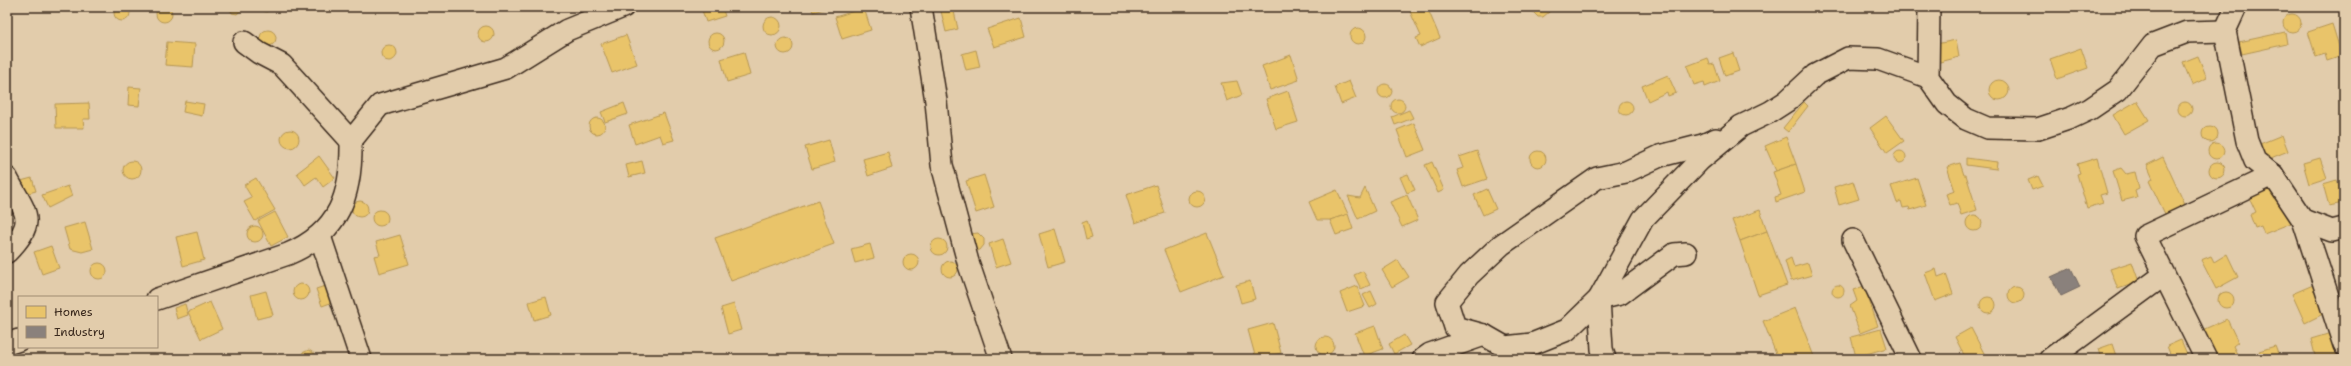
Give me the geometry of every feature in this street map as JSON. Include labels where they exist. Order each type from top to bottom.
[{"type":"street","points":[[158,299],[288,254],[304,247],[320,236],[346,197],[351,164],[351,141],[380,105],[506,68],[567,30],[623,7]]},
{"type":"street","points":[[921,7],[936,101],[942,165],[968,262],[1001,359]]},
{"type":"street","points":[[1928,77],[1929,7]]},
{"type":"street","points":[[2236,7],[2225,31],[2248,141],[2255,161],[2272,175],[2303,220],[2344,346]]},
{"type":"street","points":[[1741,126],[1700,160],[1643,219],[1599,299],[1567,330],[1532,344],[1505,347],[1484,334],[1455,327],[1448,302],[1469,275],[1501,245],[1597,178],[1626,172],[1660,156],[1703,145],[1741,126],[1770,112],[1787,101],[1815,75],[1848,58],[1878,59],[1928,77],[1947,104],[1966,119],[1988,128],[2038,128],[2071,118],[2090,109],[2118,90],[2153,45],[2187,32],[2225,31]]},
{"type":"street","points":[[244,42],[282,65],[351,141]]},
{"type":"street","points":[[2206,359],[2145,236],[2272,175]]},
{"type":"street","points":[[7,178],[25,214],[27,225],[22,237],[7,252]]},
{"type":"street","points":[[2303,220],[2332,231],[2344,228]]},
{"type":"street","points":[[320,236],[361,359]]},
{"type":"street","points":[[1853,240],[1911,359]]},
{"type":"street","points":[[1599,299],[1620,294],[1674,254],[1686,253]]},
{"type":"street","points":[[2050,359],[2164,275]]},
{"type":"street","points":[[1599,299],[1604,359]]},
{"type":"street","points":[[1423,359],[1430,354],[1484,334]]},
{"type":"street","points":[[7,344],[18,340]]},
{"type":"building: Homes","points":[[122,5],[129,10],[130,13],[125,20],[122,21],[115,16],[114,13],[119,6]]},
{"type":"building: Homes","points":[[161,6],[167,6],[172,11],[170,20],[167,22],[161,22],[156,17],[156,11]]},
{"type":"building: Homes","points":[[229,7],[244,8],[237,14],[232,13]]},
{"type":"building: Homes","points":[[259,7],[274,7],[266,12]]},
{"type":"building: Homes","points":[[701,7],[722,7],[725,16],[706,22]]},
{"type":"building: Homes","points":[[811,7],[823,7],[824,9],[813,12]]},
{"type":"building: Homes","points":[[940,7],[953,7],[958,29],[946,32]]},
{"type":"building: Homes","points":[[1408,7],[1427,7],[1440,38],[1420,47],[1416,38],[1421,36]]},
{"type":"building: Homes","points":[[1533,7],[1549,7],[1549,12],[1543,17],[1538,17],[1534,13]]},
{"type":"building: Homes","points":[[864,8],[871,30],[842,39],[835,17]]},
{"type":"building: Homes","points":[[2288,14],[2296,14],[2301,19],[2299,30],[2296,32],[2288,32],[2283,27],[2283,19]]},
{"type":"building: Homes","points":[[768,17],[776,17],[781,22],[779,33],[776,35],[768,35],[763,30],[763,22]]},
{"type":"building: Homes","points":[[1021,18],[1026,37],[994,47],[987,29]]},
{"type":"building: Homes","points":[[2332,24],[2342,56],[2327,61],[2325,54],[2316,57],[2308,32]]},
{"type":"building: Homes","points":[[483,26],[489,26],[494,31],[492,40],[489,42],[483,42],[478,37],[478,31]]},
{"type":"building: Homes","points":[[1358,28],[1364,30],[1366,36],[1364,42],[1358,44],[1352,42],[1350,36],[1352,30]]},
{"type":"building: Homes","points":[[265,30],[271,30],[276,35],[274,44],[271,46],[265,46],[260,41],[260,35]]},
{"type":"building: Homes","points":[[2285,32],[2287,44],[2242,54],[2239,42]]},
{"type":"building: Homes","points":[[713,33],[719,33],[724,38],[722,47],[719,49],[713,49],[708,44],[708,38]]},
{"type":"building: Homes","points":[[626,35],[637,64],[612,73],[601,44]]},
{"type":"building: Homes","points":[[785,38],[792,43],[793,46],[788,53],[785,54],[778,49],[777,46],[782,39]]},
{"type":"building: Homes","points":[[1956,40],[1959,57],[1940,62],[1936,44]]},
{"type":"building: Homes","points":[[167,42],[195,44],[193,67],[165,65]]},
{"type":"building: Homes","points":[[386,45],[392,45],[397,50],[395,59],[392,61],[386,61],[381,56],[381,50]]},
{"type":"building: Homes","points":[[2081,48],[2088,68],[2057,79],[2050,59]]},
{"type":"building: Homes","points":[[976,50],[980,67],[966,70],[962,54]]},
{"type":"building: Homes","points":[[744,52],[750,75],[727,82],[721,59]]},
{"type":"building: Homes","points":[[1733,53],[1739,71],[1725,76],[1719,58]]},
{"type":"building: Homes","points":[[1291,55],[1299,80],[1270,90],[1262,66]]},
{"type":"building: Homes","points":[[2198,56],[2207,78],[2192,85],[2183,62]]},
{"type":"building: Homes","points":[[1708,58],[1710,65],[1714,64],[1720,81],[1705,87],[1704,82],[1694,85],[1687,66]]},
{"type":"building: Homes","points":[[1668,75],[1676,93],[1668,96],[1667,92],[1648,101],[1642,86]]},
{"type":"building: Homes","points":[[1999,80],[2006,83],[2009,90],[2006,97],[1999,100],[1992,97],[1989,90],[1992,83]]},
{"type":"building: Homes","points":[[1237,81],[1242,95],[1227,101],[1221,83]]},
{"type":"building: Homes","points":[[1349,81],[1356,98],[1341,104],[1335,87]]},
{"type":"building: Homes","points":[[1385,84],[1390,86],[1392,91],[1390,96],[1385,98],[1380,96],[1378,91],[1380,86]]},
{"type":"building: Homes","points":[[129,87],[141,88],[139,106],[128,105]]},
{"type":"building: Homes","points":[[1288,91],[1298,122],[1276,129],[1266,99]]},
{"type":"building: Homes","points":[[1395,99],[1401,99],[1405,103],[1405,109],[1401,113],[1395,113],[1391,109],[1391,103]]},
{"type":"building: Homes","points":[[185,101],[204,104],[202,116],[183,112]]},
{"type":"building: Homes","points":[[1626,101],[1631,103],[1633,108],[1631,113],[1626,115],[1621,113],[1619,108],[1621,103]]},
{"type":"building: Homes","points":[[2137,101],[2149,120],[2124,134],[2113,115]]},
{"type":"building: Homes","points":[[1804,102],[1808,106],[1788,132],[1783,128]]},
{"type":"building: Homes","points":[[2185,102],[2190,104],[2192,109],[2190,114],[2185,116],[2180,114],[2178,109],[2180,104]]},
{"type":"building: Homes","points":[[89,103],[90,119],[83,119],[84,128],[56,128],[55,104]]},
{"type":"building: Homes","points":[[624,103],[628,114],[605,122],[601,112]]},
{"type":"building: Homes","points":[[1409,110],[1413,118],[1395,125],[1392,117]]},
{"type":"building: Homes","points":[[664,113],[674,140],[663,143],[660,135],[635,144],[629,125]]},
{"type":"building: Homes","points":[[1886,116],[1904,141],[1887,153],[1870,128]]},
{"type":"building: Homes","points":[[597,118],[604,123],[605,126],[600,133],[597,134],[590,129],[589,126],[594,119]]},
{"type":"building: Homes","points":[[1414,123],[1425,150],[1407,157],[1397,130]]},
{"type":"building: Homes","points":[[2210,126],[2217,131],[2218,134],[2213,141],[2210,142],[2203,137],[2202,134],[2207,127]]},
{"type":"building: Homes","points":[[290,130],[296,133],[299,139],[296,145],[290,148],[284,145],[281,139],[284,133]]},
{"type":"building: Homes","points":[[2282,135],[2288,151],[2261,162],[2255,146]]},
{"type":"building: Homes","points":[[1786,137],[1796,164],[1776,171],[1765,146]]},
{"type":"building: Homes","points":[[829,140],[835,162],[812,169],[805,147]]},
{"type":"building: Homes","points":[[2216,143],[2223,148],[2224,151],[2219,158],[2216,159],[2209,154],[2208,151],[2213,144]]},
{"type":"building: Homes","points":[[1477,151],[1487,179],[1463,187],[1457,170],[1463,168],[1459,157]]},
{"type":"building: Homes","points":[[1538,151],[1545,156],[1546,159],[1541,166],[1538,167],[1531,162],[1530,159],[1535,152]]},
{"type":"building: Homes","points":[[1900,151],[1904,153],[1906,157],[1904,161],[1900,163],[1896,161],[1894,157],[1896,153]]},
{"type":"building: Homes","points":[[888,152],[892,168],[868,176],[863,159]]},
{"type":"building: Homes","points":[[319,156],[335,178],[323,187],[316,177],[305,185],[297,173]]},
{"type":"building: Homes","points":[[2163,157],[2186,207],[2166,216],[2149,181],[2153,179],[2147,165]]},
{"type":"building: Homes","points":[[1966,158],[1997,162],[1996,169],[1966,165]]},
{"type":"building: Homes","points":[[2097,158],[2107,193],[2100,195],[2103,203],[2087,208],[2077,174],[2080,173],[2077,164]]},
{"type":"building: Homes","points":[[2320,158],[2327,178],[2309,184],[2303,163]]},
{"type":"building: Homes","points":[[132,161],[138,164],[141,170],[138,176],[132,179],[126,176],[123,170],[126,164]]},
{"type":"building: Homes","points":[[642,161],[645,173],[629,177],[626,165]]},
{"type":"building: Homes","points":[[1432,162],[1444,190],[1438,193],[1425,165]]},
{"type":"building: Homes","points":[[2214,162],[2220,162],[2225,167],[2223,176],[2220,178],[2214,178],[2209,173],[2209,167]]},
{"type":"building: Homes","points":[[1960,163],[1964,175],[1966,175],[1977,210],[1961,215],[1957,203],[1950,205],[1946,194],[1955,191],[1947,167]]},
{"type":"building: Homes","points":[[1796,164],[1805,192],[1776,202],[1775,197],[1781,195],[1773,172]]},
{"type":"building: Homes","points":[[2121,168],[2126,174],[2135,172],[2139,188],[2135,190],[2137,197],[2122,201],[2113,171]]},
{"type":"building: Homes","points":[[1408,174],[1415,190],[1407,193],[1400,177]]},
{"type":"building: Homes","points":[[984,175],[994,207],[976,213],[966,181]]},
{"type":"building: Homes","points":[[2038,176],[2043,186],[2032,190],[2028,180]]},
{"type":"building: Homes","points":[[32,178],[36,191],[21,195],[17,182]]},
{"type":"building: Homes","points":[[256,178],[275,210],[255,221],[244,202],[252,198],[244,185]]},
{"type":"building: Homes","points":[[1917,178],[1926,205],[1910,210],[1909,207],[1903,208],[1901,201],[1897,203],[1891,186]]},
{"type":"building: Homes","points":[[2337,180],[2343,203],[2329,206],[2323,184]]},
{"type":"building: Homes","points":[[1853,181],[1859,199],[1839,205],[1834,187]]},
{"type":"building: Homes","points":[[1156,185],[1165,213],[1135,223],[1126,195]]},
{"type":"building: Homes","points":[[68,186],[72,196],[48,208],[42,195]]},
{"type":"building: Homes","points":[[2277,187],[2291,223],[2264,234],[2261,226],[2255,228],[2250,215],[2256,212],[2249,197]]},
{"type":"building: Homes","points":[[1365,188],[1375,211],[1358,219],[1348,196],[1360,198]]},
{"type":"building: Homes","points":[[1487,189],[1496,209],[1483,215],[1474,195]]},
{"type":"building: Homes","points":[[1337,190],[1348,214],[1330,220],[1317,220],[1309,202]]},
{"type":"building: Homes","points":[[1197,191],[1204,196],[1205,199],[1200,206],[1197,207],[1190,202],[1189,199],[1194,192]]},
{"type":"building: Homes","points":[[1407,195],[1418,220],[1402,227],[1390,202]]},
{"type":"building: Homes","points":[[360,201],[367,206],[368,209],[363,216],[360,217],[353,212],[352,209],[357,202]]},
{"type":"building: Homes","points":[[818,201],[834,244],[731,281],[715,238]]},
{"type":"building: Homes","points":[[7,202],[13,209],[7,215]]},
{"type":"building: Homes","points":[[380,210],[387,215],[388,218],[383,225],[380,226],[373,221],[372,218],[377,211]]},
{"type":"building: Homes","points":[[1760,210],[1767,231],[1740,241],[1732,220]]},
{"type":"building: Homes","points":[[275,212],[288,237],[271,246],[258,221]]},
{"type":"building: Homes","points":[[1348,214],[1353,229],[1336,235],[1330,220]]},
{"type":"building: Homes","points":[[1971,215],[1977,215],[1982,220],[1980,229],[1977,231],[1971,231],[1966,226],[1966,220]]},
{"type":"building: Homes","points":[[1087,220],[1092,237],[1086,239],[1082,222]]},
{"type":"building: Homes","points":[[85,222],[93,249],[82,252],[70,249],[64,228]]},
{"type":"building: Homes","points":[[255,226],[262,231],[263,234],[258,241],[255,242],[248,237],[247,234],[252,227]]},
{"type":"building: Homes","points":[[1055,229],[1065,262],[1048,267],[1039,234]]},
{"type":"building: Homes","points":[[1767,231],[1787,285],[1758,295],[1740,241]]},
{"type":"building: Homes","points":[[197,232],[204,260],[183,266],[176,237]]},
{"type":"building: Homes","points":[[978,233],[984,239],[984,245],[980,250],[973,251],[970,234]]},
{"type":"building: Homes","points":[[1207,233],[1224,275],[1181,292],[1164,250]]},
{"type":"building: Homes","points":[[400,235],[409,264],[379,273],[374,256],[380,255],[376,242]]},
{"type":"building: Homes","points":[[939,239],[946,244],[947,247],[942,254],[939,255],[932,250],[931,247],[936,240]]},
{"type":"building: Homes","points":[[1003,239],[1011,262],[996,267],[989,244]]},
{"type":"building: Homes","points":[[870,244],[874,258],[855,263],[851,249]]},
{"type":"building: Homes","points":[[51,246],[59,268],[42,274],[34,252]]},
{"type":"building: Homes","points":[[911,254],[918,259],[919,262],[914,269],[911,270],[904,265],[903,262],[908,255]]},
{"type":"building: Homes","points":[[2227,254],[2238,277],[2216,289],[2201,260],[2211,256],[2214,262]]},
{"type":"building: Homes","points":[[1791,258],[1794,267],[1808,263],[1812,275],[1791,281],[1785,261]]},
{"type":"building: Homes","points":[[1398,260],[1409,277],[1392,287],[1382,270]]},
{"type":"building: Homes","points":[[950,261],[957,266],[958,269],[953,276],[950,277],[943,272],[942,269],[947,262]]},
{"type":"building: Homes","points":[[2132,262],[2139,282],[2118,289],[2110,269]]},
{"type":"building: Homes","points":[[99,263],[106,268],[107,271],[102,278],[99,279],[92,274],[91,271],[96,264]]},
{"type":"building: Homes","points":[[1936,269],[1938,277],[1946,274],[1953,294],[1935,301],[1925,273]]},
{"type":"building: Homes","points":[[2344,270],[2344,283],[2341,277]]},
{"type":"building: Homes","points":[[1363,271],[1370,285],[1361,289],[1354,275]]},
{"type":"building: Homes","points":[[1250,281],[1255,299],[1241,303],[1236,285]]},
{"type":"building: Homes","points":[[301,284],[308,289],[309,292],[304,299],[301,300],[294,295],[293,292],[298,285]]},
{"type":"building: Homes","points":[[331,284],[336,301],[322,306],[316,289]]},
{"type":"building: Homes","points":[[1836,285],[1840,285],[1844,291],[1840,297],[1836,297],[1832,293],[1832,289]]},
{"type":"building: Homes","points":[[2313,285],[2325,313],[2305,323],[2292,294]]},
{"type":"building: Homes","points":[[1357,286],[1365,306],[1347,312],[1340,293]]},
{"type":"building: Homes","points":[[1864,286],[1878,326],[1860,333],[1850,306],[1857,301],[1853,290]]},
{"type":"building: Homes","points":[[2016,287],[2022,289],[2024,295],[2022,301],[2016,303],[2010,301],[2008,295],[2010,289]]},
{"type":"building: Homes","points":[[266,291],[273,315],[257,319],[251,295]]},
{"type":"building: Homes","points":[[1371,291],[1377,304],[1370,308],[1363,295]]},
{"type":"building: Homes","points":[[2226,292],[2233,297],[2234,300],[2229,307],[2226,308],[2219,303],[2218,300],[2223,293]]},
{"type":"building: Homes","points":[[546,297],[551,315],[534,320],[529,302]]},
{"type":"building: Homes","points":[[1988,297],[1994,299],[1996,305],[1994,311],[1988,313],[1982,311],[1980,305],[1982,299]]},
{"type":"building: Homes","points":[[210,302],[222,329],[201,339],[188,312]]},
{"type":"building: Homes","points":[[185,304],[188,315],[177,319],[174,308]]},
{"type":"building: Homes","points":[[734,304],[741,330],[728,334],[721,308]]},
{"type":"building: Homes","points":[[1795,308],[1815,359],[1778,359],[1763,321]]},
{"type":"building: Homes","points":[[2227,319],[2238,342],[2233,346],[2239,358],[2207,359],[2200,331]]},
{"type":"building: Homes","points":[[1273,323],[1281,353],[1256,359],[1248,330]]},
{"type":"building: Homes","points":[[1375,326],[1383,349],[1364,356],[1355,333]]},
{"type":"building: Homes","points":[[1971,328],[1987,359],[1966,359],[1955,337]]},
{"type":"building: Homes","points":[[1881,329],[1887,348],[1856,357],[1851,337]]},
{"type":"building: Homes","points":[[2331,333],[2338,359],[2316,359],[2311,339]]},
{"type":"building: Homes","points":[[1404,335],[1410,345],[1394,354],[1389,344]]},
{"type":"building: Homes","points":[[1321,337],[1329,337],[1334,342],[1332,353],[1329,355],[1321,355],[1316,350],[1316,342]]},
{"type":"building: Homes","points":[[2181,340],[2189,359],[2172,359],[2167,346]]},
{"type":"building: Homes","points":[[2112,344],[2117,359],[2101,359],[2098,349]]},
{"type":"building: Homes","points":[[2275,346],[2280,359],[2262,359],[2259,351]]},
{"type":"building: Homes","points":[[309,350],[315,354],[316,359],[301,359],[302,353]]},
{"type":"building: Industry","points":[[2071,268],[2080,287],[2061,296],[2051,277]]}]
